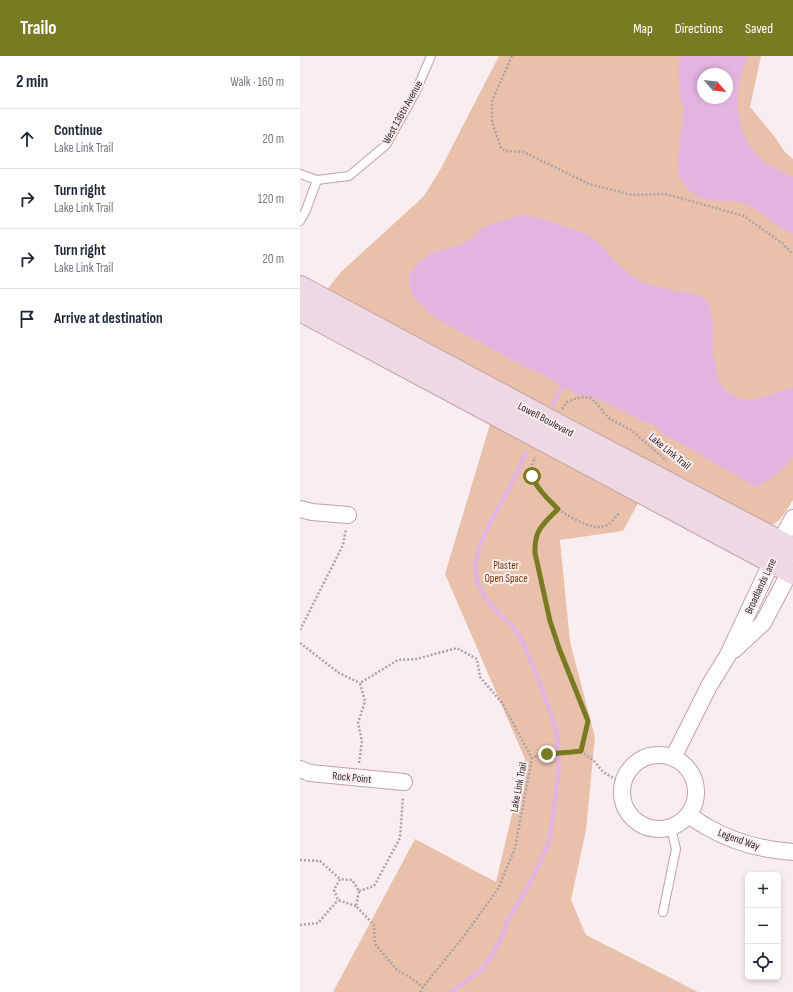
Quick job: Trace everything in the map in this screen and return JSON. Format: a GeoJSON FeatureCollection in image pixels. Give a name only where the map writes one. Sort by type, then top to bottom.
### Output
{"type":"FeatureCollection","features":[{"type":"Feature","properties":{"kind":"main road","name":"Lowell Boulevard"},"geometry":{"type":"LineString","coordinates":[[300,287],[565,429],[787,561]]}},
{"type":"Feature","properties":{"kind":"main road","name":"Lowell Boulevard"},"geometry":{"type":"LineString","coordinates":[[300,310],[787,561]]}},
{"type":"Feature","properties":{"kind":"street"},"geometry":{"type":"LineString","coordinates":[[300,509],[312,512],[348,514]]}},
{"type":"Feature","properties":{"kind":"street","name":"Broadlands Lane"},"geometry":{"type":"LineString","coordinates":[[673,758],[709,686],[787,561],[793,518]]}},
{"type":"Feature","properties":{"kind":"street"},"geometry":{"type":"LineString","coordinates":[[661,755],[673,758],[683,763],[695,782],[695,799],[689,814],[681,823],[671,828],[659,830],[638,824],[629,816],[621,795],[622,783],[628,771],[636,762],[648,756],[661,755]]}},
{"type":"Feature","properties":{"kind":"street","name":"Rock Point"},"geometry":{"type":"LineString","coordinates":[[300,769],[310,773],[404,782]]}},
{"type":"Feature","properties":{"kind":"street","name":"Legend Way"},"geometry":{"type":"LineString","coordinates":[[689,814],[694,819],[721,835],[764,848],[793,852]]}},
{"type":"Feature","properties":{"kind":"lane","name":"West 136th Avenue"},"geometry":{"type":"LineString","coordinates":[[300,174],[317,180],[349,176],[386,145],[415,93],[431,56]]}},
{"type":"Feature","properties":{"kind":"lane"},"geometry":{"type":"LineString","coordinates":[[300,221],[306,210],[317,180]]}},
{"type":"Feature","properties":{"kind":"lane"},"geometry":{"type":"LineString","coordinates":[[663,912],[676,849],[671,828]]}},
{"type":"Feature","properties":{"kind":"path"},"geometry":{"type":"LineString","coordinates":[[512,56],[492,101],[492,122],[501,148],[505,151],[524,152],[589,184],[632,195],[666,194],[744,216],[782,243],[793,254]]}},
{"type":"Feature","properties":{"kind":"path","name":"Lake Link Trail"},"geometry":{"type":"LineString","coordinates":[[561,410],[567,402],[574,399],[583,397],[591,398],[610,419],[631,430],[667,461]]}},
{"type":"Feature","properties":{"kind":"path"},"geometry":{"type":"LineString","coordinates":[[535,457],[531,469],[534,482],[558,509],[573,518],[599,527],[606,526],[619,512]]}},
{"type":"Feature","properties":{"kind":"path"},"geometry":{"type":"LineString","coordinates":[[558,509],[539,529],[535,546],[535,553],[550,621],[588,721],[581,751],[595,762],[603,772],[622,783]]}},
{"type":"Feature","properties":{"kind":"path"},"geometry":{"type":"LineString","coordinates":[[300,630],[343,545],[348,514]]}},
{"type":"Feature","properties":{"kind":"path"},"geometry":{"type":"LineString","coordinates":[[300,643],[339,673],[360,683],[365,701],[358,722],[362,741],[357,777]]}},
{"type":"Feature","properties":{"kind":"path"},"geometry":{"type":"LineString","coordinates":[[360,683],[398,660],[416,659],[457,648],[477,659],[480,677],[502,703],[532,758]]}},
{"type":"Feature","properties":{"kind":"path","name":"Lake Link Trail"},"geometry":{"type":"LineString","coordinates":[[420,992],[464,936],[498,889],[515,848],[532,758],[547,754],[581,751]]}},
{"type":"Feature","properties":{"kind":"path"},"geometry":{"type":"LineString","coordinates":[[359,891],[374,886],[400,838],[404,782]]}},
{"type":"Feature","properties":{"kind":"path"},"geometry":{"type":"LineString","coordinates":[[300,860],[320,861],[340,879],[352,880],[359,891],[356,906]]}},
{"type":"Feature","properties":{"kind":"path"},"geometry":{"type":"LineString","coordinates":[[340,879],[334,890],[338,900],[356,906],[374,925],[375,944],[397,970],[423,987]]}},
{"type":"Feature","properties":{"kind":"path"},"geometry":{"type":"LineString","coordinates":[[300,925],[318,923],[338,900]]}},
{"type":"Feature","properties":{"kind":"green space"},"geometry":{"type":"Polygon","coordinates":[[[499,56],[761,56],[750,107],[775,137],[784,151],[793,159],[793,500],[778,521],[770,526],[325,292],[341,272],[424,196],[440,170],[499,56]]]}},
{"type":"Feature","properties":{"kind":"green space","name":"Plaster Open Space"},"geometry":{"type":"Polygon","coordinates":[[[491,421],[633,497],[638,503],[623,531],[560,540],[570,642],[595,737],[586,830],[571,900],[586,935],[698,992],[333,992],[415,839],[496,882],[525,759],[445,574],[491,421]]]}},
{"type":"Feature","properties":{"kind":"shaded area"},"geometry":{"type":"Polygon","coordinates":[[[681,56],[748,56],[738,89],[738,110],[740,121],[747,140],[759,157],[770,165],[793,177],[793,234],[781,228],[744,203],[703,199],[689,190],[681,180],[678,169],[678,155],[683,109],[678,74],[681,56]]]}},
{"type":"Feature","properties":{"kind":"shaded area"},"geometry":{"type":"Polygon","coordinates":[[[521,215],[544,219],[587,234],[602,246],[617,264],[633,277],[646,283],[674,291],[695,294],[704,298],[709,303],[713,323],[713,353],[718,380],[731,395],[740,399],[750,400],[765,397],[793,387],[793,457],[785,466],[776,475],[761,485],[755,487],[688,447],[667,437],[654,425],[642,421],[604,402],[577,394],[444,323],[431,315],[412,295],[409,282],[410,273],[419,262],[431,253],[460,245],[468,241],[484,227],[521,215]]]}},
{"type":"Feature","properties":{"kind":"waterway"},"geometry":{"type":"LineString","coordinates":[[553,404],[562,386]]}},
{"type":"Feature","properties":{"kind":"waterway"},"geometry":{"type":"LineString","coordinates":[[451,992],[484,968],[501,939],[508,920],[526,890],[550,840],[559,767],[557,733],[534,668],[521,639],[512,625],[500,615],[486,599],[477,582],[475,564],[480,544],[526,453]]}},
{"type":"Feature","properties":{"kind":"route"},"geometry":{"type":"LineString","coordinates":[[532,476],[534,482],[558,509],[539,529],[536,537],[535,553],[550,621],[588,721],[581,751],[547,754]]}}]}
